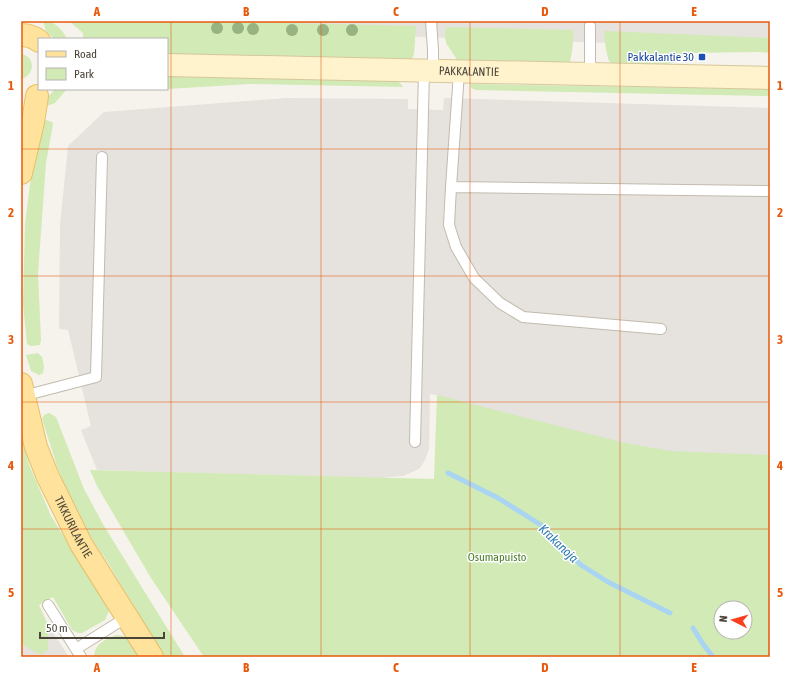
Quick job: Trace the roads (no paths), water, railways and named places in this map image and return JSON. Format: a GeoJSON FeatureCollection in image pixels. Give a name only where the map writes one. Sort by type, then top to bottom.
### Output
{"type":"FeatureCollection","features":[{"type":"Feature","properties":{"kind":"main road","name":"PAKKALANTIE"},"geometry":{"type":"LineString","coordinates":[[168,65],[770,78]]}},
{"type":"Feature","properties":{"kind":"main road"},"geometry":{"type":"LineString","coordinates":[[21,173],[33,122],[34,95]]}},
{"type":"Feature","properties":{"kind":"main road","name":"TIKKURILANTIE"},"geometry":{"type":"LineString","coordinates":[[22,392],[36,447],[48,477],[81,544],[152,657]]}},
{"type":"Feature","properties":{"kind":"lane"},"geometry":{"type":"LineString","coordinates":[[415,442],[428,71],[433,50],[431,21]]}},
{"type":"Feature","properties":{"kind":"lane"},"geometry":{"type":"LineString","coordinates":[[590,26],[590,75]]}},
{"type":"Feature","properties":{"kind":"lane"},"geometry":{"type":"LineString","coordinates":[[459,72],[449,225],[456,247],[474,278],[500,303],[523,316],[661,329]]}},
{"type":"Feature","properties":{"kind":"lane"},"geometry":{"type":"LineString","coordinates":[[22,392],[96,377],[102,157]]}},
{"type":"Feature","properties":{"kind":"lane"},"geometry":{"type":"LineString","coordinates":[[451,187],[770,191]]}},
{"type":"Feature","properties":{"kind":"lane"},"geometry":{"type":"LineString","coordinates":[[48,605],[78,653],[127,617]]}},
{"type":"Feature","properties":{"kind":"waterway","name":"Krakanoja"},"geometry":{"type":"LineString","coordinates":[[448,473],[498,498],[541,525],[581,565],[608,582],[670,613]]}},
{"type":"Feature","properties":{"kind":"waterway","name":"Krakanoja"},"geometry":{"type":"LineString","coordinates":[[693,628],[713,657]]}},
{"type":"Feature","properties":{"kind":"place","name":"Pakkalantie 30"},"geometry":{"type":"Point","coordinates":[702,57]}},
{"type":"Feature","properties":{"kind":"park label","name":"Osumapuisto"},"geometry":{"type":"Point","coordinates":[497,557]}}]}
